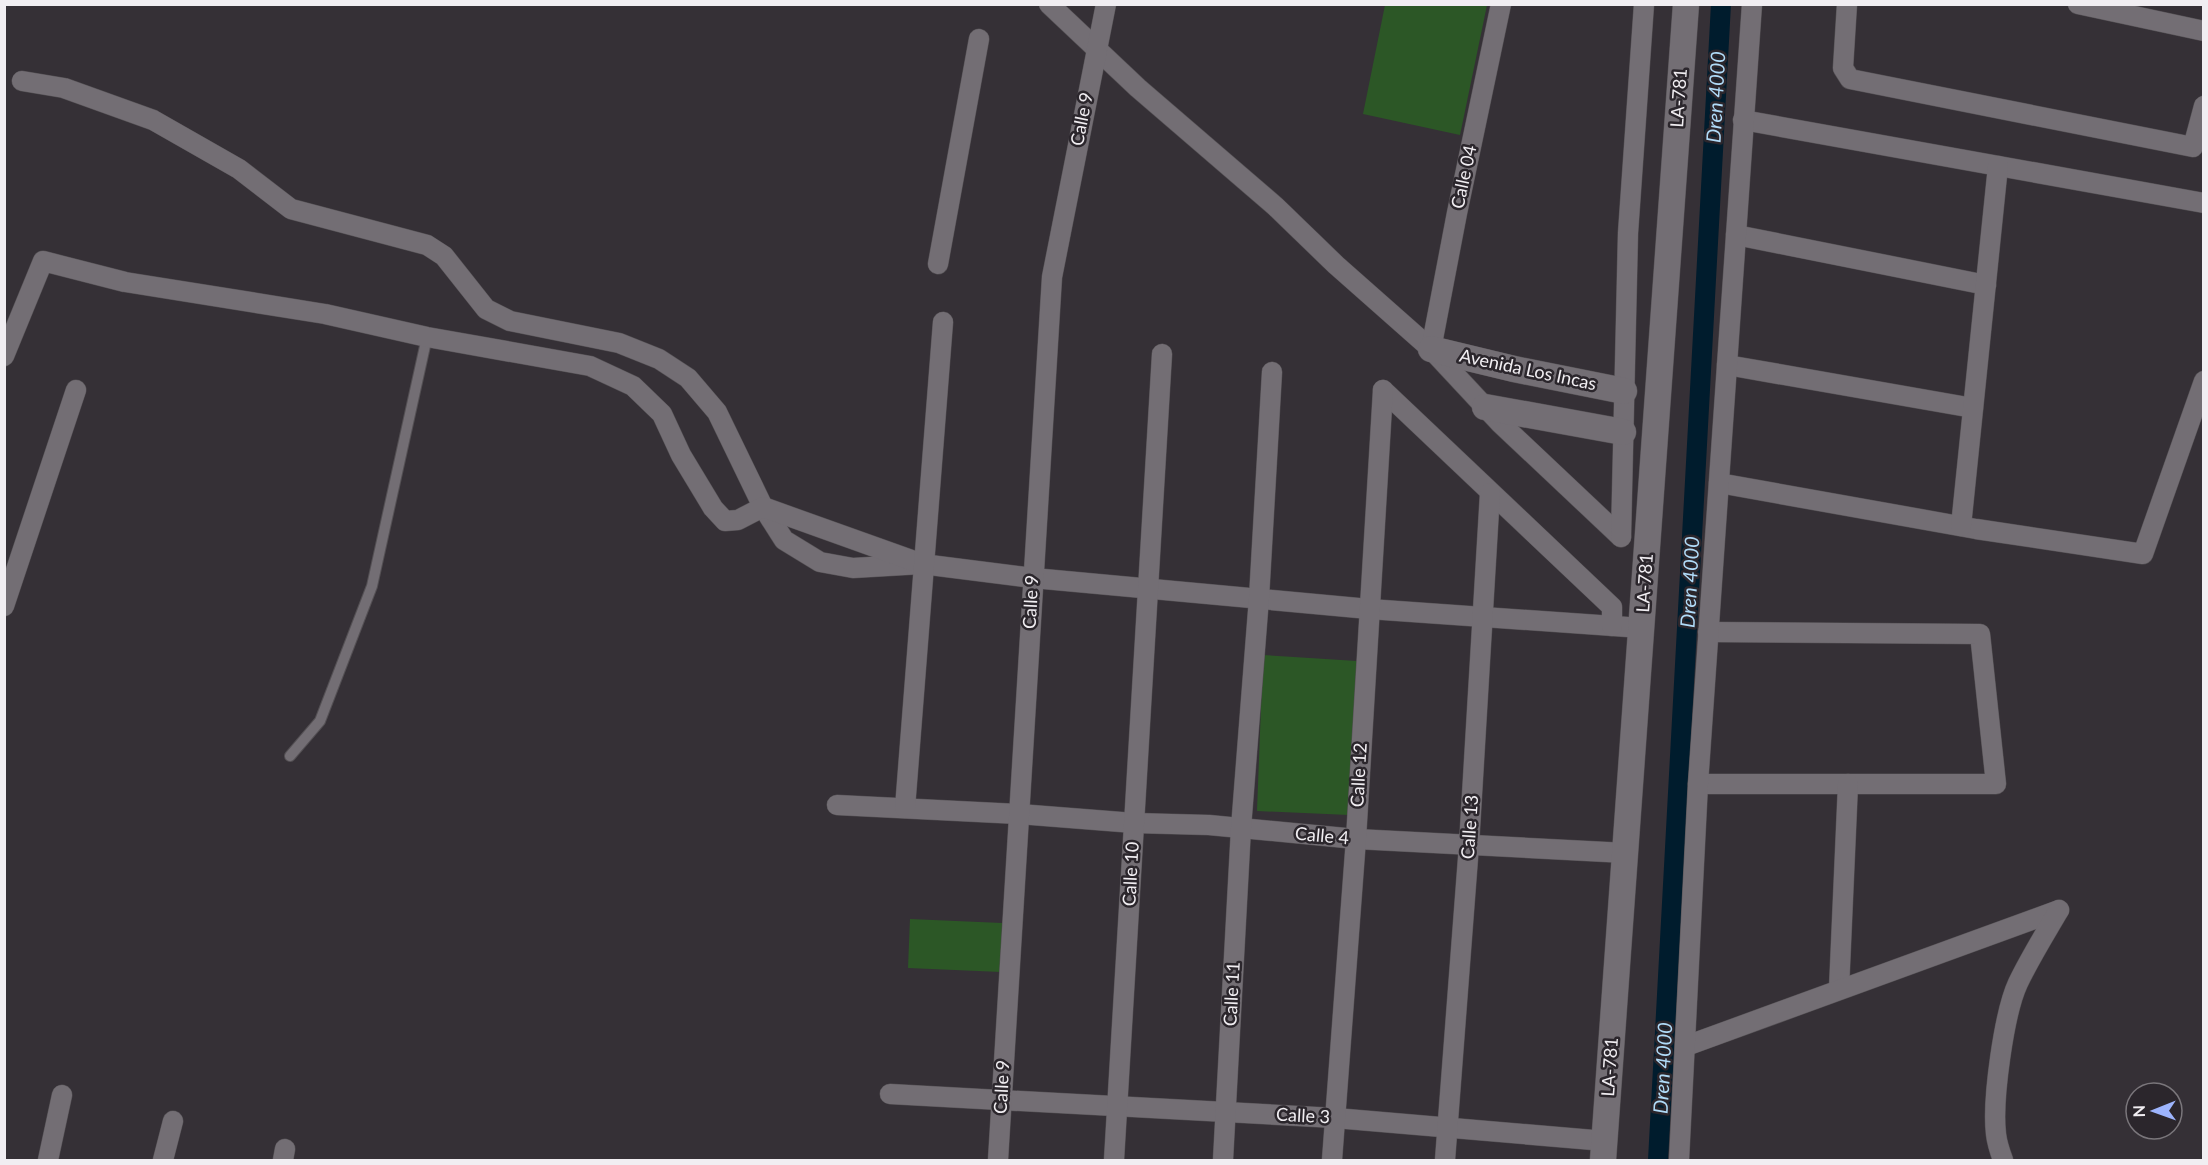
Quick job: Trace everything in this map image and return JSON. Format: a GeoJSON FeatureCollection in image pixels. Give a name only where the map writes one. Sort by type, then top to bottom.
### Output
{"type":"FeatureCollection","features":[{"type":"Feature","properties":{"kind":"street"},"geometry":{"type":"LineString","coordinates":[[1049,4],[1138,88],[1275,206],[1336,265],[1431,350],[1485,407],[1620,537],[1628,232],[1644,4]]}},
{"type":"Feature","properties":{"kind":"street","name":"Calle 9"},"geometry":{"type":"LineString","coordinates":[[998,1161],[1052,277],[1106,4]]}},
{"type":"Feature","properties":{"kind":"street","name":"Calle 04"},"geometry":{"type":"LineString","coordinates":[[1431,350],[1456,213],[1501,4]]}},
{"type":"Feature","properties":{"kind":"street","name":"LA-781"},"geometry":{"type":"LineString","coordinates":[[1604,1151],[1686,4]]}},
{"type":"Feature","properties":{"kind":"street"},"geometry":{"type":"LineString","coordinates":[[1678,1161],[1686,1046],[1698,784],[1752,4]]}},
{"type":"Feature","properties":{"kind":"street"},"geometry":{"type":"LineString","coordinates":[[1847,4],[1843,68],[1850,79],[2193,147],[2204,106]]}},
{"type":"Feature","properties":{"kind":"street"},"geometry":{"type":"LineString","coordinates":[[2078,4],[2107,7],[2204,31]]}},
{"type":"Feature","properties":{"kind":"street"},"geometry":{"type":"LineString","coordinates":[[938,264],[979,39]]}},
{"type":"Feature","properties":{"kind":"street"},"geometry":{"type":"LineString","coordinates":[[22,81],[64,88],[153,120],[239,169],[291,209],[427,246],[444,256],[486,309],[510,321],[619,344],[659,359],[688,378],[717,412],[763,507],[784,540],[820,561],[853,568],[922,564],[1033,578],[1369,609],[1642,628]]}},
{"type":"Feature","properties":{"kind":"street"},"geometry":{"type":"LineString","coordinates":[[1743,120],[2204,203]]}},
{"type":"Feature","properties":{"kind":"street"},"geometry":{"type":"LineString","coordinates":[[1961,526],[1998,166]]}},
{"type":"Feature","properties":{"kind":"street"},"geometry":{"type":"LineString","coordinates":[[1736,235],[1986,285]]}},
{"type":"Feature","properties":{"kind":"street"},"geometry":{"type":"LineString","coordinates":[[4,356],[43,261],[125,282],[325,314],[427,337],[590,366],[633,386],[662,414],[681,455],[713,508],[725,521],[738,520],[763,507],[922,564]]}},
{"type":"Feature","properties":{"kind":"street"},"geometry":{"type":"LineString","coordinates":[[905,808],[922,564],[943,322]]}},
{"type":"Feature","properties":{"kind":"street","name":"Avenida Los Incas"},"geometry":{"type":"LineString","coordinates":[[1431,350],[1624,391]]}},
{"type":"Feature","properties":{"kind":"street","name":"Calle 10"},"geometry":{"type":"LineString","coordinates":[[1114,1161],[1162,354]]}},
{"type":"Feature","properties":{"kind":"street"},"geometry":{"type":"LineString","coordinates":[[1727,365],[1973,408]]}},
{"type":"Feature","properties":{"kind":"street","name":"Calle 11"},"geometry":{"type":"LineString","coordinates":[[1223,1161],[1241,828],[1259,598],[1272,372]]}},
{"type":"Feature","properties":{"kind":"street"},"geometry":{"type":"LineString","coordinates":[[1719,483],[1961,526],[2143,554],[2204,381]]}},
{"type":"Feature","properties":{"kind":"street"},"geometry":{"type":"LineString","coordinates":[[4,606],[76,390]]}},
{"type":"Feature","properties":{"kind":"street","name":"Calle 12"},"geometry":{"type":"LineString","coordinates":[[1332,1161],[1356,839],[1383,390],[1490,493]]}},
{"type":"Feature","properties":{"kind":"street"},"geometry":{"type":"LineString","coordinates":[[1485,407],[1623,432]]}},
{"type":"Feature","properties":{"kind":"street"},"geometry":{"type":"LineString","coordinates":[[1490,493],[1612,607],[1612,626]]}},
{"type":"Feature","properties":{"kind":"street","name":"Calle 13"},"geometry":{"type":"LineString","coordinates":[[1445,1161],[1469,845],[1490,493]]}},
{"type":"Feature","properties":{"kind":"street"},"geometry":{"type":"LineString","coordinates":[[1698,784],[1996,784],[1980,634],[1708,632]]}},
{"type":"Feature","properties":{"kind":"street"},"geometry":{"type":"LineString","coordinates":[[1839,989],[1848,784]]}},
{"type":"Feature","properties":{"kind":"street","name":"Calle 4"},"geometry":{"type":"LineString","coordinates":[[837,805],[1019,814],[1134,823],[1209,825],[1356,839],[1626,853]]}},
{"type":"Feature","properties":{"kind":"street"},"geometry":{"type":"LineString","coordinates":[[1686,1046],[2059,910],[2017,984],[2008,1012],[1996,1114],[1996,1134],[2003,1161]]}},
{"type":"Feature","properties":{"kind":"street","name":"Calle 3"},"geometry":{"type":"LineString","coordinates":[[890,1094],[1335,1118],[1447,1127],[1604,1151]]}},
{"type":"Feature","properties":{"kind":"street"},"geometry":{"type":"LineString","coordinates":[[48,1161],[62,1095]]}},
{"type":"Feature","properties":{"kind":"street"},"geometry":{"type":"LineString","coordinates":[[163,1161],[172,1121]]}},
{"type":"Feature","properties":{"kind":"lane"},"geometry":{"type":"LineString","coordinates":[[290,756],[320,720],[372,586],[427,337]]}},
{"type":"Feature","properties":{"kind":"green space"},"geometry":{"type":"Polygon","coordinates":[[[1385,5],[1487,5],[1460,135],[1363,114],[1385,5]]]}},
{"type":"Feature","properties":{"kind":"green space"},"geometry":{"type":"Polygon","coordinates":[[[1263,655],[1357,661],[1349,815],[1257,811],[1263,655]]]}},
{"type":"Feature","properties":{"kind":"green space"},"geometry":{"type":"Polygon","coordinates":[[[910,919],[1002,923],[1001,972],[908,968],[910,919]]]}},
{"type":"Feature","properties":{"kind":"waterway","name":"Dren 4000"},"geometry":{"type":"LineString","coordinates":[[1658,1160],[1721,4]]}}]}
